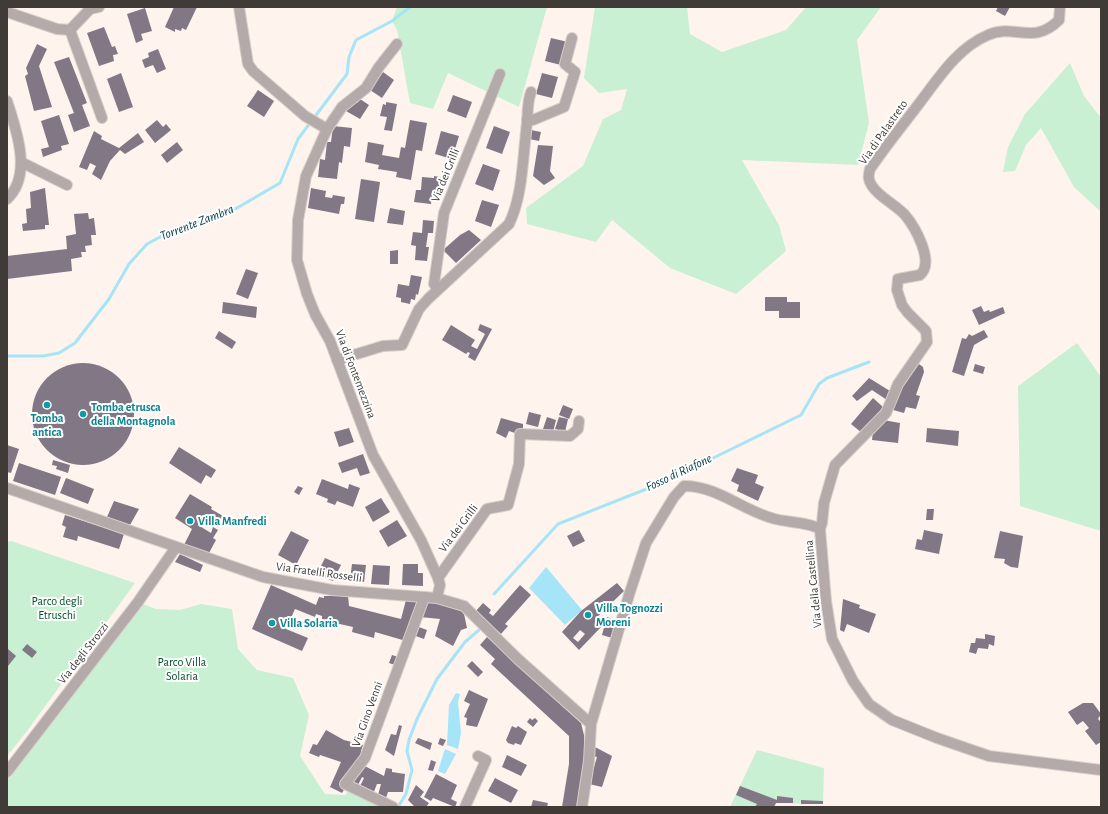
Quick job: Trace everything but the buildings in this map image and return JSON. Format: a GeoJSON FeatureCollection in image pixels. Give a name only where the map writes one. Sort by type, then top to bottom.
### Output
{"type":"FeatureCollection","features":[{"type":"Feature","properties":{"kind":"street"},"geometry":{"type":"LineString","coordinates":[[70,30],[90,9],[99,7]]}},
{"type":"Feature","properties":{"kind":"street"},"geometry":{"type":"LineString","coordinates":[[239,7],[248,64],[253,71],[305,116],[327,129]]}},
{"type":"Feature","properties":{"kind":"street","name":"Via di Palastreto"},"geometry":{"type":"LineString","coordinates":[[820,529],[824,503],[835,465],[886,412],[898,384],[923,350],[927,342],[926,332],[908,313],[902,304],[897,290],[898,279],[920,276],[923,273],[927,265],[924,250],[917,232],[905,215],[873,188],[868,178],[870,169],[959,54],[988,34],[1005,30],[1018,33],[1040,32],[1052,27],[1059,20],[1060,7]]}},
{"type":"Feature","properties":{"kind":"street"},"geometry":{"type":"LineString","coordinates":[[7,12],[57,29],[70,30]]}},
{"type":"Feature","properties":{"kind":"street"},"geometry":{"type":"LineString","coordinates":[[70,30],[102,118]]}},
{"type":"Feature","properties":{"kind":"street"},"geometry":{"type":"LineString","coordinates":[[527,120],[533,120],[564,107],[575,72],[565,64],[572,38]]}},
{"type":"Feature","properties":{"kind":"street","name":"Via di Fontemezzina"},"geometry":{"type":"LineString","coordinates":[[397,44],[379,67],[366,88],[342,107],[327,129],[306,176],[298,220],[297,260],[300,276],[312,307],[330,341],[373,455],[421,540],[438,578],[440,585],[437,598]]}},
{"type":"Feature","properties":{"kind":"street","name":"Via dei Grilli"},"geometry":{"type":"LineString","coordinates":[[438,289],[434,284],[444,213],[500,74]]}},
{"type":"Feature","properties":{"kind":"street"},"geometry":{"type":"LineString","coordinates":[[337,360],[383,346],[402,344],[419,309],[438,289],[509,224],[516,209],[528,102],[531,92]]}},
{"type":"Feature","properties":{"kind":"street"},"geometry":{"type":"LineString","coordinates":[[7,101],[20,142],[21,162],[16,184],[7,199]]}},
{"type":"Feature","properties":{"kind":"street"},"geometry":{"type":"LineString","coordinates":[[21,162],[68,185]]}},
{"type":"Feature","properties":{"kind":"street","name":"Via dei Grilli"},"geometry":{"type":"LineString","coordinates":[[438,578],[487,509],[508,505],[519,464],[520,434],[570,436],[578,429],[579,421]]}},
{"type":"Feature","properties":{"kind":"street","name":"Via della Castellina"},"geometry":{"type":"LineString","coordinates":[[582,807],[589,761],[591,724],[629,595],[646,543],[674,496],[684,486],[697,486],[718,493],[758,514],[775,519],[814,526],[820,529],[826,601],[832,639],[853,681],[869,704],[892,720],[988,756],[1101,770]]}},
{"type":"Feature","properties":{"kind":"street","name":"Via Fratelli Rosselli"},"geometry":{"type":"LineString","coordinates":[[8,488],[263,577],[332,590],[437,598],[464,606],[518,659],[591,724]]}},
{"type":"Feature","properties":{"kind":"street","name":"Via degli Strozzi"},"geometry":{"type":"LineString","coordinates":[[7,772],[138,602],[176,547]]}},
{"type":"Feature","properties":{"kind":"street","name":"Via Gino Venni"},"geometry":{"type":"LineString","coordinates":[[393,807],[345,784],[365,758],[424,598]]}},
{"type":"Feature","properties":{"kind":"street"},"geometry":{"type":"LineString","coordinates":[[465,807],[484,759]]}},
{"type":"Feature","properties":{"kind":"green space"},"geometry":{"type":"Polygon","coordinates":[[[397,7],[547,7],[519,107],[448,73],[433,109],[410,103],[397,30],[392,21],[397,7]]]}},
{"type":"Feature","properties":{"kind":"green space"},"geometry":{"type":"Polygon","coordinates":[[[595,7],[687,7],[690,34],[722,52],[786,30],[806,7],[881,7],[857,40],[869,123],[858,165],[742,160],[779,225],[786,251],[736,294],[670,268],[612,220],[596,242],[527,224],[526,208],[583,166],[603,119],[621,110],[627,89],[599,93],[584,78],[595,7]]]}},
{"type":"Feature","properties":{"kind":"green space"},"geometry":{"type":"Polygon","coordinates":[[[1070,63],[1084,96],[1101,118],[1101,212],[1074,187],[1041,128],[1026,145],[1015,171],[1003,172],[1008,147],[1025,114],[1070,63]]]}},
{"type":"Feature","properties":{"kind":"green space"},"geometry":{"type":"Polygon","coordinates":[[[1077,343],[1101,377],[1101,531],[1020,506],[1018,386],[1077,343]]]}},
{"type":"Feature","properties":{"kind":"green space","name":"Parco degli Etruschi"},"geometry":{"type":"Polygon","coordinates":[[[11,541],[135,583],[27,731],[7,756],[7,542],[11,541]]]}},
{"type":"Feature","properties":{"kind":"green space","name":"Parco Villa Solaria"},"geometry":{"type":"Polygon","coordinates":[[[138,602],[156,609],[180,610],[201,604],[232,609],[238,649],[257,670],[293,678],[309,715],[300,756],[325,794],[345,795],[350,789],[389,807],[7,807],[7,772],[138,602]]]}},
{"type":"Feature","properties":{"kind":"green space"},"geometry":{"type":"Polygon","coordinates":[[[757,750],[824,768],[823,804],[776,803],[774,807],[730,807],[757,750]]]}},
{"type":"Feature","properties":{"kind":"water"},"geometry":{"type":"Polygon","coordinates":[[[546,567],[582,610],[565,625],[529,588],[546,567]]]}},
{"type":"Feature","properties":{"kind":"water"},"geometry":{"type":"Polygon","coordinates":[[[456,693],[460,694],[458,702],[461,733],[458,749],[447,745],[449,705],[456,693]]]}},
{"type":"Feature","properties":{"kind":"water"},"geometry":{"type":"Polygon","coordinates":[[[445,749],[456,754],[445,774],[438,771],[445,749]]]}},
{"type":"Feature","properties":{"kind":"waterway","name":"Torrente Zambra"},"geometry":{"type":"LineString","coordinates":[[7,356],[43,356],[59,353],[75,343],[109,299],[129,264],[147,244],[175,229],[230,212],[280,183],[298,139],[347,74],[349,57],[356,40],[392,21],[410,7]]}},
{"type":"Feature","properties":{"kind":"waterway","name":"Fosso di Riafone"},"geometry":{"type":"LineString","coordinates":[[494,594],[558,524],[666,481],[679,472],[701,464],[801,415],[819,384],[827,378],[869,362]]}},
{"type":"Feature","properties":{"kind":"waterway","name":"Fosso di Riafone"},"geometry":{"type":"LineString","coordinates":[[398,807],[406,794],[412,770],[407,751],[409,740],[417,719],[437,679],[465,642],[479,630]]}},
{"type":"Feature","properties":{"kind":"place","name":"Tomba antica"},"geometry":{"type":"Point","coordinates":[47,405]}},
{"type":"Feature","properties":{"kind":"place","name":"Tomba etrusca della Montagnola"},"geometry":{"type":"Point","coordinates":[83,414]}},
{"type":"Feature","properties":{"kind":"place","name":"Villa Manfredi"},"geometry":{"type":"Point","coordinates":[190,521]}},
{"type":"Feature","properties":{"kind":"place","name":"Villa Tognozzi Moreni"},"geometry":{"type":"Point","coordinates":[588,615]}},
{"type":"Feature","properties":{"kind":"place","name":"Villa Solaria"},"geometry":{"type":"Point","coordinates":[272,623]}}]}
